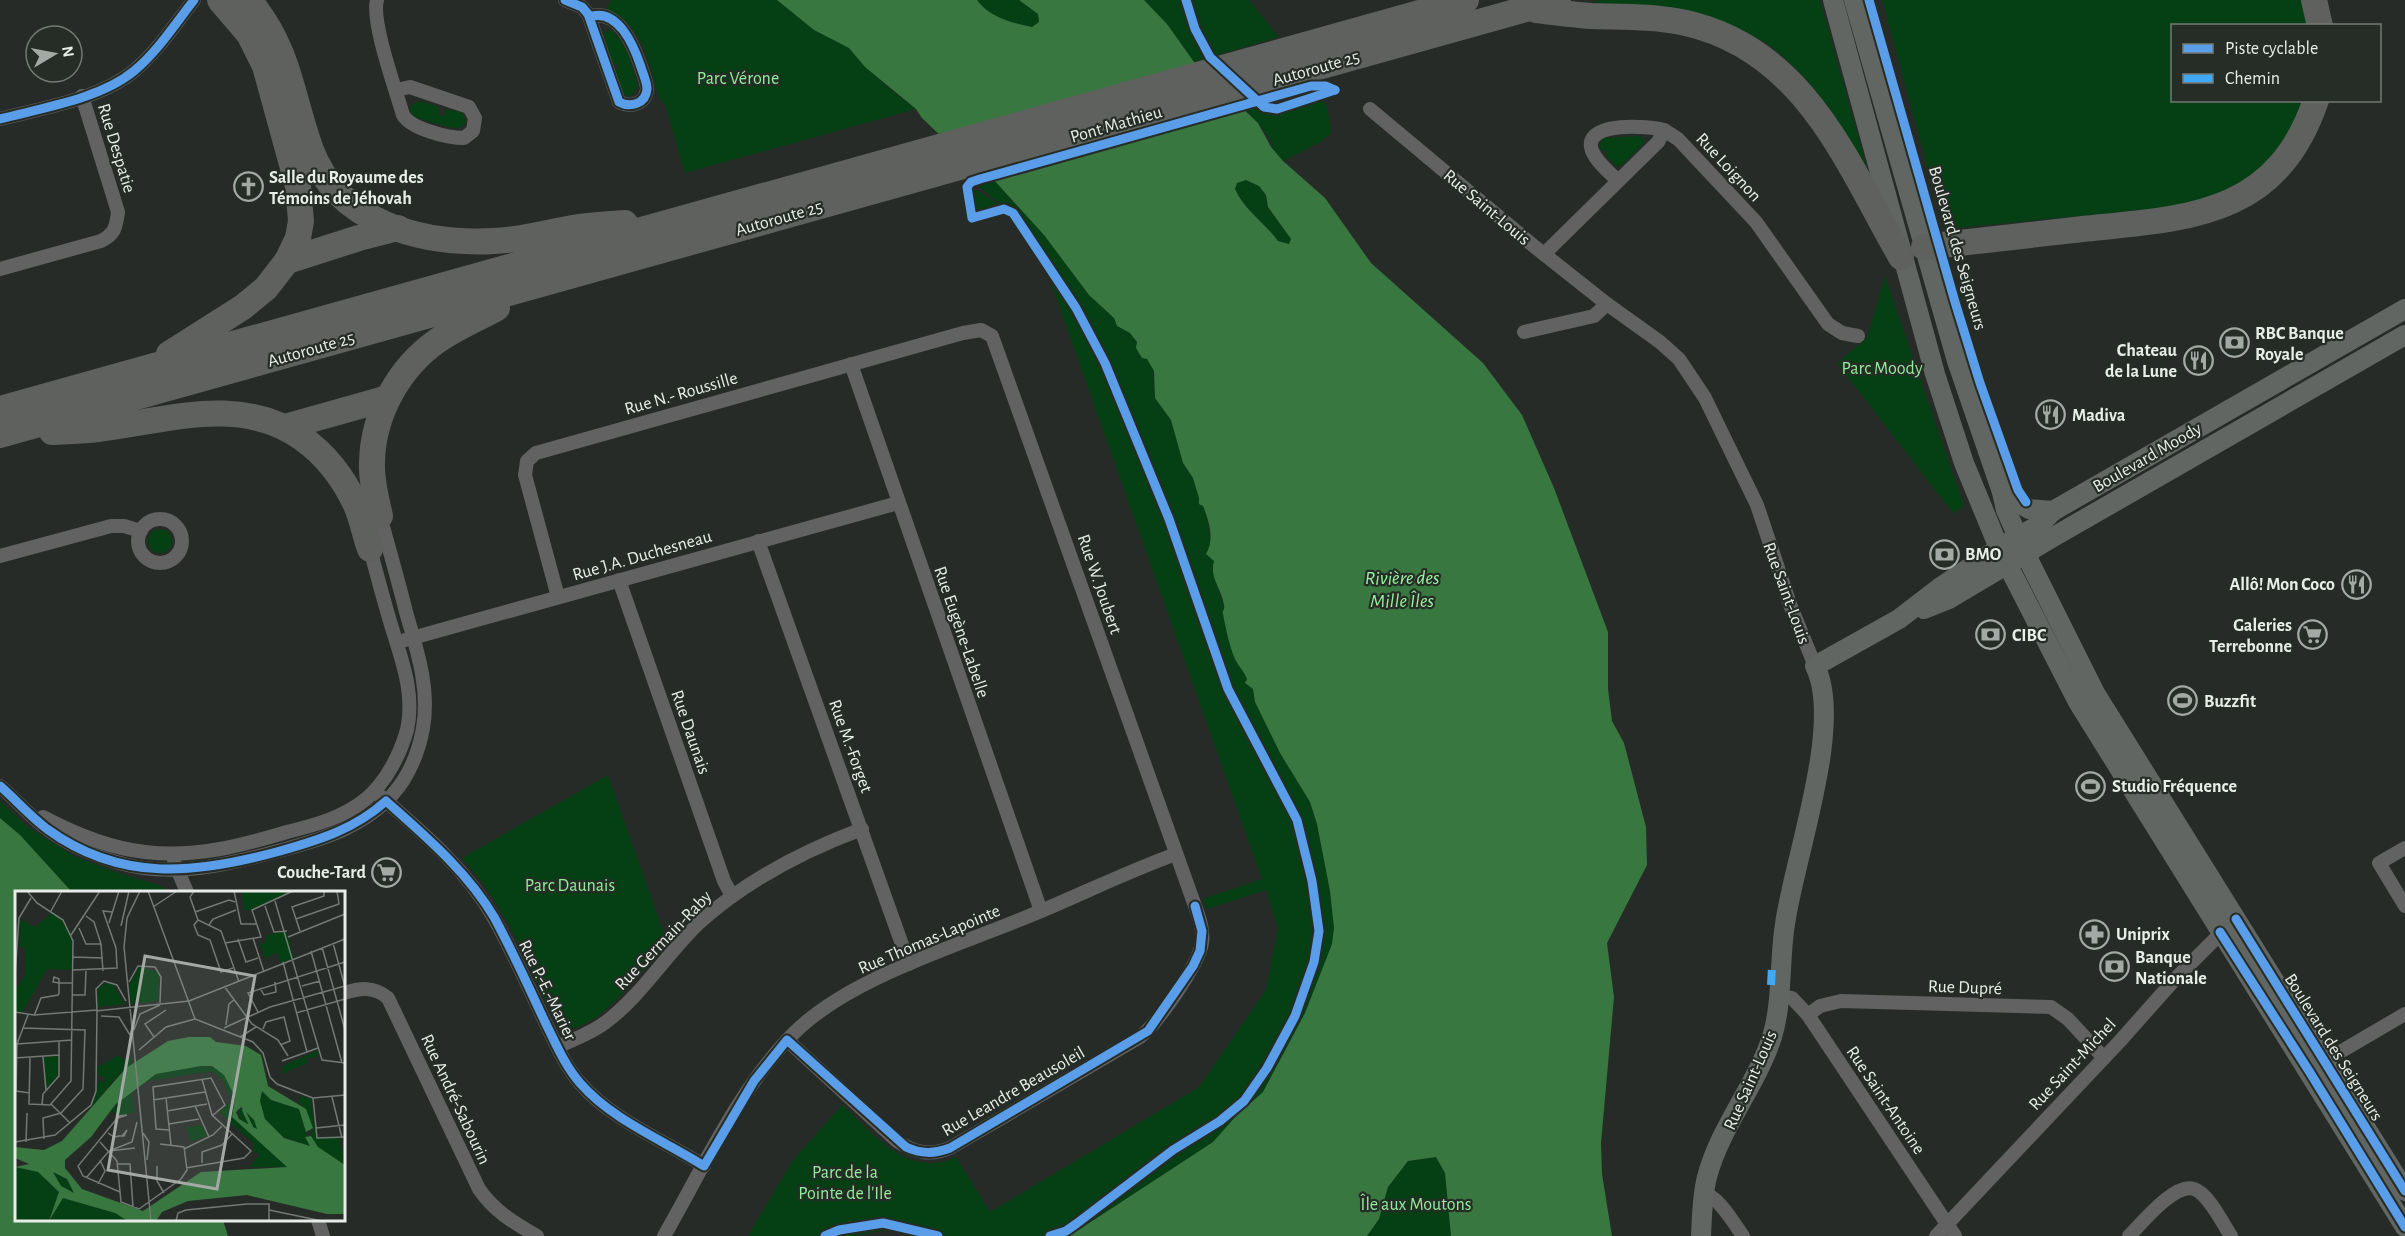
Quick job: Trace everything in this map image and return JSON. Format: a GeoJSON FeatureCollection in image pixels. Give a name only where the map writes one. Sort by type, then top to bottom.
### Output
{"type":"FeatureCollection","features":[{"type":"Feature","properties":{"kind":"highway"},"geometry":{"type":"LineString","coordinates":[[149,368],[252,301],[272,282],[287,261],[297,238],[301,221],[300,195],[262,58],[249,34],[220,0]]}},
{"type":"Feature","properties":{"kind":"highway"},"geometry":{"type":"LineString","coordinates":[[249,0],[265,21],[280,48],[311,148],[321,171],[350,205],[372,218],[398,228],[448,240],[484,242],[510,240],[578,227],[685,218]]}},
{"type":"Feature","properties":{"kind":"highway","name":"Autoroute 25"},"geometry":{"type":"LineString","coordinates":[[0,409],[1466,0]]}},
{"type":"Feature","properties":{"kind":"highway","name":"Autoroute 25"},"geometry":{"type":"LineString","coordinates":[[0,435],[1558,0]]}},
{"type":"Feature","properties":{"kind":"highway"},"geometry":{"type":"LineString","coordinates":[[2314,0],[2320,24]]}},
{"type":"Feature","properties":{"kind":"highway"},"geometry":{"type":"LineString","coordinates":[[1527,9],[1590,16],[1647,17],[1686,23],[1725,36],[1763,58],[1802,93],[1913,252],[2166,220],[2217,209],[2256,188],[2282,165],[2302,135],[2315,102]]}},
{"type":"Feature","properties":{"kind":"highway"},"geometry":{"type":"LineString","coordinates":[[287,261],[358,238],[398,228]]}},
{"type":"Feature","properties":{"kind":"highway"},"geometry":{"type":"LineString","coordinates":[[380,516],[374,488],[372,454],[380,419],[388,398],[410,366],[436,341],[543,285]]}},
{"type":"Feature","properties":{"kind":"highway"},"geometry":{"type":"LineString","coordinates":[[285,427],[388,398]]}},
{"type":"Feature","properties":{"kind":"highway"},"geometry":{"type":"LineString","coordinates":[[0,435],[98,429],[156,419],[218,413],[250,415],[285,427],[314,446],[340,476],[359,512],[370,549]]}},
{"type":"Feature","properties":{"kind":"main road","name":"Boulevard des Seigneurs"},"geometry":{"type":"LineString","coordinates":[[1833,0],[1889,200],[1913,252],[1967,392],[2002,492],[2006,510],[2021,545],[2095,693],[2236,919],[2405,1227]]}},
{"type":"Feature","properties":{"kind":"main road","name":"Boulevard des Seigneurs"},"geometry":{"type":"LineString","coordinates":[[1854,0],[1950,423],[2003,556],[2078,702],[2220,933],[2405,1191]]}},
{"type":"Feature","properties":{"kind":"main road","name":"Boulevard Moody"},"geometry":{"type":"LineString","coordinates":[[2021,545],[2053,511],[2405,309]]}},
{"type":"Feature","properties":{"kind":"main road","name":"Boulevard Moody"},"geometry":{"type":"LineString","coordinates":[[1815,666],[1899,619],[1949,599],[2003,556],[2021,545],[2405,335]]}},
{"type":"Feature","properties":{"kind":"main road"},"geometry":{"type":"LineString","coordinates":[[2002,492],[2029,509],[2053,511]]}},
{"type":"Feature","properties":{"kind":"main road","name":"Rue Saint-Louis"},"geometry":{"type":"LineString","coordinates":[[1701,1236],[1707,1176],[1769,1044],[1776,1020],[1786,915],[1817,774],[1823,734],[1824,694],[1815,666]]}},
{"type":"Feature","properties":{"kind":"street"},"geometry":{"type":"LineString","coordinates":[[0,119],[82,96],[110,85],[133,72],[157,47],[194,0]]}},
{"type":"Feature","properties":{"kind":"street"},"geometry":{"type":"LineString","coordinates":[[377,0],[376,16],[396,90],[405,118],[411,124],[459,138],[468,136],[473,131],[475,118],[469,107],[410,87],[396,90]]}},
{"type":"Feature","properties":{"kind":"street"},"geometry":{"type":"LineString","coordinates":[[565,0],[582,8],[590,17],[616,99],[626,105],[640,101],[646,94],[647,85],[632,42],[612,21],[603,16],[590,17]]}},
{"type":"Feature","properties":{"kind":"street","name":"Rue Despatie"},"geometry":{"type":"LineString","coordinates":[[0,269],[101,241],[108,238],[116,228],[118,212],[82,96]]}},
{"type":"Feature","properties":{"kind":"street","name":"Rue Saint-Louis"},"geometry":{"type":"LineString","coordinates":[[1370,110],[1544,254],[1671,351],[1702,392],[1757,505],[1791,607],[1815,666]]}},
{"type":"Feature","properties":{"kind":"street"},"geometry":{"type":"LineString","coordinates":[[1544,254],[1658,142],[1664,130],[1608,128],[1596,133],[1591,142],[1593,153],[1617,180]]}},
{"type":"Feature","properties":{"kind":"street","name":"Rue Loignon"},"geometry":{"type":"LineString","coordinates":[[1664,130],[1678,139],[1756,222],[1828,324],[1846,335],[1858,336]]}},
{"type":"Feature","properties":{"kind":"street"},"geometry":{"type":"LineString","coordinates":[[1524,332],[1594,316],[1607,304]]}},
{"type":"Feature","properties":{"kind":"street","name":"Rue N.- Roussille"},"geometry":{"type":"LineString","coordinates":[[558,597],[525,475],[526,465],[534,454],[963,333],[984,331]]}},
{"type":"Feature","properties":{"kind":"street","name":"Rue W. Joubert"},"geometry":{"type":"LineString","coordinates":[[984,331],[989,333],[995,341],[1176,854]]}},
{"type":"Feature","properties":{"kind":"street","name":"Rue Eugène-Labelle"},"geometry":{"type":"LineString","coordinates":[[851,364],[1041,911]]}},
{"type":"Feature","properties":{"kind":"street","name":"Rue J.A. Duchesneau"},"geometry":{"type":"LineString","coordinates":[[397,642],[898,503]]}},
{"type":"Feature","properties":{"kind":"street"},"geometry":{"type":"LineString","coordinates":[[0,786],[46,828],[80,848],[128,865],[176,870],[222,866],[325,838],[354,825],[386,801],[401,785],[418,749],[423,728],[424,688],[413,637],[380,516]]}},
{"type":"Feature","properties":{"kind":"street"},"geometry":{"type":"LineString","coordinates":[[0,556],[111,526],[120,525],[141,531]]}},
{"type":"Feature","properties":{"kind":"street","name":"Rue M.-Forget"},"geometry":{"type":"LineString","coordinates":[[758,541],[909,964]]}},
{"type":"Feature","properties":{"kind":"street"},"geometry":{"type":"LineString","coordinates":[[18,802],[61,826],[103,844],[143,852],[172,854],[229,849],[327,821],[352,809],[374,791],[396,760],[408,719],[407,682],[370,549]]}},
{"type":"Feature","properties":{"kind":"street","name":"Rue Daunais"},"geometry":{"type":"LineString","coordinates":[[619,580],[720,870],[732,896]]}},
{"type":"Feature","properties":{"kind":"street","name":"Rue P.-E.-Marier"},"geometry":{"type":"LineString","coordinates":[[374,791],[453,863],[481,898],[499,928],[574,1076],[597,1100],[622,1118],[704,1166]]}},
{"type":"Feature","properties":{"kind":"street","name":"Rue Germain-Raby"},"geometry":{"type":"LineString","coordinates":[[558,1047],[594,1030],[613,1017],[698,924],[732,896],[798,856],[862,829]]}},
{"type":"Feature","properties":{"kind":"street"},"geometry":{"type":"LineString","coordinates":[[2405,848],[2379,863],[2405,906]]}},
{"type":"Feature","properties":{"kind":"street"},"geometry":{"type":"LineString","coordinates":[[172,854],[176,870],[186,891]]}},
{"type":"Feature","properties":{"kind":"street","name":"Rue Thomas-Lapointe"},"geometry":{"type":"LineString","coordinates":[[664,1236],[754,1082],[787,1040],[807,1022],[835,1003],[909,964],[1176,854]]}},
{"type":"Feature","properties":{"kind":"street","name":"Rue Leandre Beausoleil"},"geometry":{"type":"LineString","coordinates":[[787,1040],[906,1147],[914,1151],[931,1153],[950,1148],[1148,1031],[1193,966],[1202,941],[1199,920],[1176,854]]}},
{"type":"Feature","properties":{"kind":"street","name":"Rue Saint-Michel"},"geometry":{"type":"LineString","coordinates":[[1936,1236],[2104,1058],[2175,978],[2236,919]]}},
{"type":"Feature","properties":{"kind":"street","name":"Rue André-Sabourin"},"geometry":{"type":"LineString","coordinates":[[345,993],[366,988],[382,993],[388,998],[479,1189],[490,1204],[505,1217],[537,1236]]}},
{"type":"Feature","properties":{"kind":"street","name":"Rue Saint-Antoine"},"geometry":{"type":"LineString","coordinates":[[1778,995],[1792,998],[1808,1015],[1955,1236]]}},
{"type":"Feature","properties":{"kind":"street","name":"Rue Dupré"},"geometry":{"type":"LineString","coordinates":[[1808,1015],[1820,1006],[1841,1001],[2050,1007],[2067,1019],[2104,1058]]}},
{"type":"Feature","properties":{"kind":"street"},"geometry":{"type":"LineString","coordinates":[[2316,1066],[2405,1014]]}},
{"type":"Feature","properties":{"kind":"street"},"geometry":{"type":"LineString","coordinates":[[2129,1236],[2162,1202],[2181,1189],[2194,1188],[2206,1198],[2231,1236]]}},
{"type":"Feature","properties":{"kind":"street"},"geometry":{"type":"LineString","coordinates":[[1704,1194],[1716,1200],[1743,1236]]}},
{"type":"Feature","properties":{"kind":"street"},"geometry":{"type":"LineString","coordinates":[[318,1221],[323,1236]]}},
{"type":"Feature","properties":{"kind":"green space","name":"Parc Vérone"},"geometry":{"type":"Polygon","coordinates":[[[611,0],[777,0],[814,30],[849,48],[886,86],[916,109],[685,173],[665,104],[660,100],[643,47],[630,26],[607,9],[611,0]]]}},
{"type":"Feature","properties":{"kind":"green space"},"geometry":{"type":"Polygon","coordinates":[[[977,0],[1019,0],[1038,14],[1039,22],[1032,27],[1009,21],[987,11],[977,0]]]}},
{"type":"Feature","properties":{"kind":"green space"},"geometry":{"type":"Polygon","coordinates":[[[1144,0],[1249,0],[1279,37],[1194,62],[1167,24],[1144,0]]]}},
{"type":"Feature","properties":{"kind":"green space"},"geometry":{"type":"Polygon","coordinates":[[[1600,0],[1820,0],[1869,176],[1821,97],[1791,64],[1767,44],[1726,24],[1704,17],[1682,12],[1591,2],[1600,0]]]}},
{"type":"Feature","properties":{"kind":"green space"},"geometry":{"type":"Polygon","coordinates":[[[1882,0],[2303,0],[2309,24],[2171,24],[2171,102],[2307,102],[2301,119],[2260,177],[2195,205],[1944,229],[1882,0]]]}},
{"type":"Feature","properties":{"kind":"green space"},"geometry":{"type":"Polygon","coordinates":[[[611,30],[622,42],[638,86],[632,96],[624,95],[615,70],[619,68],[617,63],[612,64],[604,36],[604,32],[611,30]]]}},
{"type":"Feature","properties":{"kind":"green space"},"geometry":{"type":"Polygon","coordinates":[[[420,101],[439,107],[438,115],[444,116],[446,109],[462,112],[466,122],[460,128],[448,127],[414,117],[410,110],[411,105],[420,101]]]}},
{"type":"Feature","properties":{"kind":"green space"},"geometry":{"type":"Polygon","coordinates":[[[1316,101],[1324,102],[1328,109],[1331,134],[1283,161],[1273,149],[1267,134],[1245,109],[1258,105],[1264,110],[1278,112],[1316,101]]]}},
{"type":"Feature","properties":{"kind":"green space"},"geometry":{"type":"Polygon","coordinates":[[[1641,136],[1645,142],[1621,166],[1615,166],[1605,154],[1607,151],[1605,149],[1602,152],[1601,150],[1600,145],[1603,138],[1641,136]]]}},
{"type":"Feature","properties":{"kind":"green space","name":"Parc de la Pointe de l'Ile"},"geometry":{"type":"Polygon","coordinates":[[[993,179],[1044,235],[1089,295],[1114,318],[1117,326],[1130,333],[1153,368],[1155,398],[1171,420],[1183,463],[1193,478],[1199,504],[1203,505],[1214,561],[1212,568],[1224,606],[1223,614],[1228,637],[1253,689],[1255,702],[1280,753],[1310,802],[1317,824],[1330,891],[1334,928],[1332,944],[1305,1013],[1263,1092],[1237,1115],[1213,1142],[1080,1229],[1065,1236],[910,1236],[887,1230],[853,1236],[748,1236],[793,1160],[842,1105],[880,1140],[908,1158],[923,1163],[939,1163],[956,1157],[990,1212],[1199,1087],[1266,990],[1278,928],[1266,890],[1207,909],[1203,899],[1262,879],[1046,269],[1004,203],[1000,204],[976,184],[993,179]]]}},
{"type":"Feature","properties":{"kind":"green space"},"geometry":{"type":"Polygon","coordinates":[[[1246,180],[1259,186],[1266,196],[1268,208],[1291,239],[1289,244],[1278,241],[1239,197],[1235,189],[1237,183],[1246,180]]]}},
{"type":"Feature","properties":{"kind":"green space"},"geometry":{"type":"Polygon","coordinates":[[[975,189],[998,204],[973,212],[972,197],[975,189]]]}},
{"type":"Feature","properties":{"kind":"green space","name":"Parc Moody"},"geometry":{"type":"Polygon","coordinates":[[[1885,276],[1964,506],[1953,513],[1837,363],[1867,338],[1885,276]]]}},
{"type":"Feature","properties":{"kind":"green space"},"geometry":{"type":"Polygon","coordinates":[[[160,529],[169,532],[172,541],[169,550],[160,553],[151,550],[148,541],[151,532],[160,529]]]}},
{"type":"Feature","properties":{"kind":"green space","name":"Parc Daunais"},"geometry":{"type":"Polygon","coordinates":[[[608,775],[667,942],[622,995],[595,1018],[580,1026],[565,1030],[557,1025],[527,959],[492,896],[462,858],[608,775]]]}},
{"type":"Feature","properties":{"kind":"green space"},"geometry":{"type":"Polygon","coordinates":[[[0,801],[28,827],[74,856],[161,886],[167,891],[71,891],[20,835],[0,818],[0,801]]]}},
{"type":"Feature","properties":{"kind":"green space","name":"Île aux Moutons"},"geometry":{"type":"Polygon","coordinates":[[[1436,1157],[1445,1173],[1451,1236],[1367,1236],[1379,1219],[1388,1187],[1408,1161],[1436,1157]]]}},
{"type":"Feature","properties":{"kind":"water","name":"Rivière des Mille Îles"},"geometry":{"type":"Polygon","coordinates":[[[777,0],[977,0],[994,15],[1032,27],[1039,22],[1038,14],[1019,0],[1144,0],[1167,24],[1194,62],[1258,123],[1271,147],[1283,161],[1325,198],[1371,263],[1483,363],[1522,415],[1554,488],[1608,632],[1608,689],[1612,721],[1624,743],[1646,827],[1647,865],[1607,943],[1614,997],[1601,1143],[1602,1174],[1612,1236],[1451,1236],[1445,1173],[1436,1157],[1408,1161],[1388,1187],[1379,1219],[1367,1236],[1065,1236],[1080,1229],[1213,1142],[1237,1115],[1263,1092],[1305,1013],[1332,944],[1334,928],[1330,891],[1317,824],[1310,802],[1280,753],[1255,702],[1253,689],[1245,683],[1247,679],[1233,654],[1223,614],[1223,599],[1214,578],[1214,561],[1206,554],[1211,536],[1207,518],[1203,506],[1199,504],[1193,478],[1183,463],[1171,420],[1155,398],[1154,371],[1147,359],[1142,358],[1136,348],[1137,342],[1130,333],[1117,326],[1114,318],[1089,295],[1044,235],[993,179],[971,165],[922,118],[916,109],[865,67],[849,48],[814,30],[777,0]],[[1246,180],[1237,183],[1235,189],[1249,210],[1278,241],[1289,244],[1291,239],[1268,207],[1266,195],[1259,186],[1246,180]]]}},
{"type":"Feature","properties":{"kind":"water"},"geometry":{"type":"Polygon","coordinates":[[[0,818],[20,835],[71,891],[15,891],[15,1221],[223,1221],[228,1236],[0,1236],[0,818]]]}},
{"type":"Feature","properties":{"kind":"marked path"},"geometry":{"type":"LineString","coordinates":[[1771,985],[1772,967]]}},
{"type":"Feature","properties":{"kind":"cycle path"},"geometry":{"type":"LineString","coordinates":[[0,119],[88,96],[120,81],[151,55],[194,0]]}},
{"type":"Feature","properties":{"kind":"cycle path"},"geometry":{"type":"LineString","coordinates":[[565,0],[582,7],[588,14],[619,102],[628,105],[641,101],[647,89],[638,58],[629,39],[623,30],[608,18],[599,15],[589,17]]}},
{"type":"Feature","properties":{"kind":"cycle path"},"geometry":{"type":"LineString","coordinates":[[1186,0],[1195,29],[1210,57],[1264,107],[1277,109],[1335,90]]}},
{"type":"Feature","properties":{"kind":"cycle path"},"geometry":{"type":"LineString","coordinates":[[1869,0],[1980,383],[2018,490],[2026,502]]}},
{"type":"Feature","properties":{"kind":"cycle path","name":"Pont Mathieu"},"geometry":{"type":"LineString","coordinates":[[1050,1236],[1066,1231],[1173,1150],[1220,1121],[1244,1101],[1267,1068],[1295,1016],[1314,962],[1319,931],[1312,881],[1297,820],[1228,689],[1169,519],[1105,363],[1076,308],[1013,213],[1004,209],[972,218],[967,187],[971,182],[980,179],[1311,86],[1326,86],[1335,90]]}},
{"type":"Feature","properties":{"kind":"cycle path"},"geometry":{"type":"LineString","coordinates":[[0,786],[47,829],[75,846],[103,858],[131,866],[160,869],[219,865],[294,847],[323,838],[349,826],[386,801],[458,869],[483,900],[508,943],[561,1055],[580,1083],[622,1119],[704,1166],[754,1081],[787,1040],[906,1147],[928,1152],[950,1148],[1148,1031],[1193,966],[1200,951],[1202,931],[1195,906]]}},
{"type":"Feature","properties":{"kind":"cycle path"},"geometry":{"type":"LineString","coordinates":[[2236,919],[2405,1191]]}},
{"type":"Feature","properties":{"kind":"cycle path"},"geometry":{"type":"LineString","coordinates":[[2220,932],[2405,1227]]}},
{"type":"Feature","properties":{"kind":"cycle path"},"geometry":{"type":"LineString","coordinates":[[825,1236],[839,1230],[883,1223],[938,1236]]}},
{"type":"Feature","properties":{"kind":"place","name":"Salle du Royaume des Témoins de Jéhovah"},"geometry":{"type":"Point","coordinates":[248,187]}},
{"type":"Feature","properties":{"kind":"place","name":"RBC Banque Royale"},"geometry":{"type":"Point","coordinates":[2234,343]}},
{"type":"Feature","properties":{"kind":"place","name":"Chateau de la Lune"},"geometry":{"type":"Point","coordinates":[2198,360]}},
{"type":"Feature","properties":{"kind":"place","name":"Madiva"},"geometry":{"type":"Point","coordinates":[2051,415]}},
{"type":"Feature","properties":{"kind":"place","name":"BMO"},"geometry":{"type":"Point","coordinates":[1944,554]}},
{"type":"Feature","properties":{"kind":"place","name":"Allô! Mon Coco"},"geometry":{"type":"Point","coordinates":[2356,584]}},
{"type":"Feature","properties":{"kind":"place","name":"CIBC"},"geometry":{"type":"Point","coordinates":[1991,635]}},
{"type":"Feature","properties":{"kind":"place","name":"Galeries Terrebonne"},"geometry":{"type":"Point","coordinates":[2313,635]}},
{"type":"Feature","properties":{"kind":"place","name":"Buzzfit"},"geometry":{"type":"Point","coordinates":[2183,701]}},
{"type":"Feature","properties":{"kind":"place","name":"Studio Fréquence"},"geometry":{"type":"Point","coordinates":[2091,786]}},
{"type":"Feature","properties":{"kind":"place","name":"Couche-Tard"},"geometry":{"type":"Point","coordinates":[387,872]}},
{"type":"Feature","properties":{"kind":"place","name":"Uniprix"},"geometry":{"type":"Point","coordinates":[2095,934]}},
{"type":"Feature","properties":{"kind":"place","name":"Banque Nationale"},"geometry":{"type":"Point","coordinates":[2114,967]}}]}
